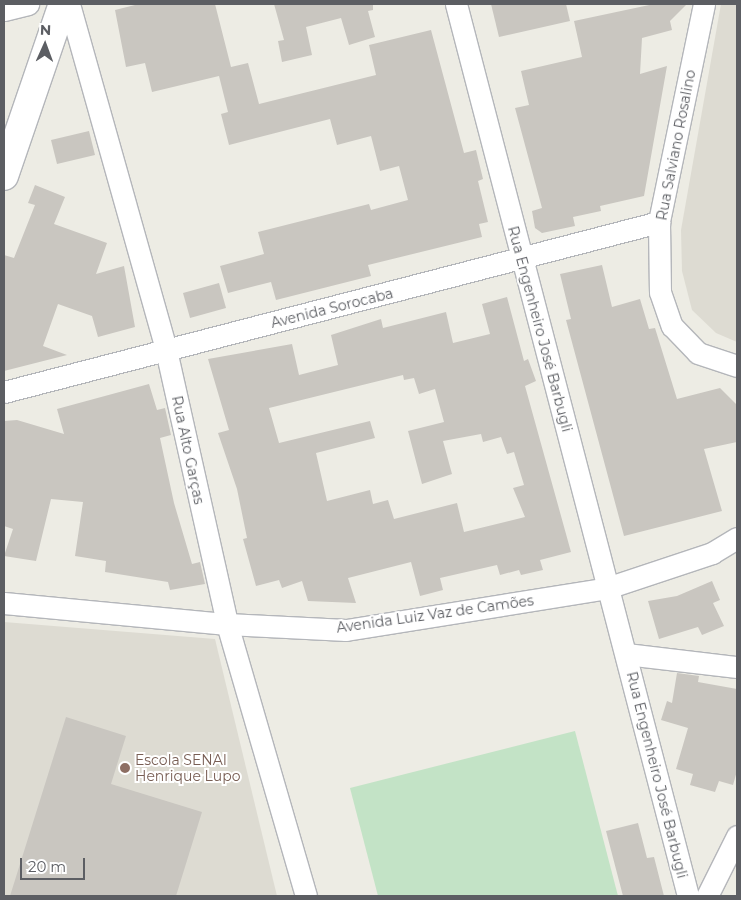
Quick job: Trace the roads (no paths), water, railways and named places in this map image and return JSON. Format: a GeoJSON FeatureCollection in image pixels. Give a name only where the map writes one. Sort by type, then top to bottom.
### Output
{"type":"FeatureCollection","features":[{"type":"Feature","properties":{"kind":"main road"},"geometry":{"type":"LineString","coordinates":[[4,176],[63,4]]}},
{"type":"Feature","properties":{"kind":"street"},"geometry":{"type":"LineString","coordinates":[[4,10],[28,4]]}},
{"type":"Feature","properties":{"kind":"street","name":"Rua Alto Garças"},"geometry":{"type":"LineString","coordinates":[[70,4],[166,350],[227,624],[306,896]]}},
{"type":"Feature","properties":{"kind":"street","name":"Rua Engenheiro José Barbugli"},"geometry":{"type":"LineString","coordinates":[[456,4],[688,896]]}},
{"type":"Feature","properties":{"kind":"street","name":"Rua Salviano Rosalino"},"geometry":{"type":"LineString","coordinates":[[704,4],[659,222],[660,292],[672,326],[698,353],[737,366]]}},
{"type":"Feature","properties":{"kind":"street","name":"Avenida Sorocaba"},"geometry":{"type":"LineString","coordinates":[[4,392],[659,222]]}},
{"type":"Feature","properties":{"kind":"street","name":"Avenida Luiz Vaz de Camões"},"geometry":{"type":"LineString","coordinates":[[4,603],[227,624],[346,630],[607,588],[712,553],[737,538]]}},
{"type":"Feature","properties":{"kind":"street","name":"Rua Engenheiro José Barbugli"},"geometry":{"type":"LineString","coordinates":[[626,654],[737,667]]}},
{"type":"Feature","properties":{"kind":"street"},"geometry":{"type":"LineString","coordinates":[[707,896],[737,836]]}},
{"type":"Feature","properties":{"kind":"place","name":"Escola SENAI Henrique Lupo"},"geometry":{"type":"Point","coordinates":[125,768]}}]}
